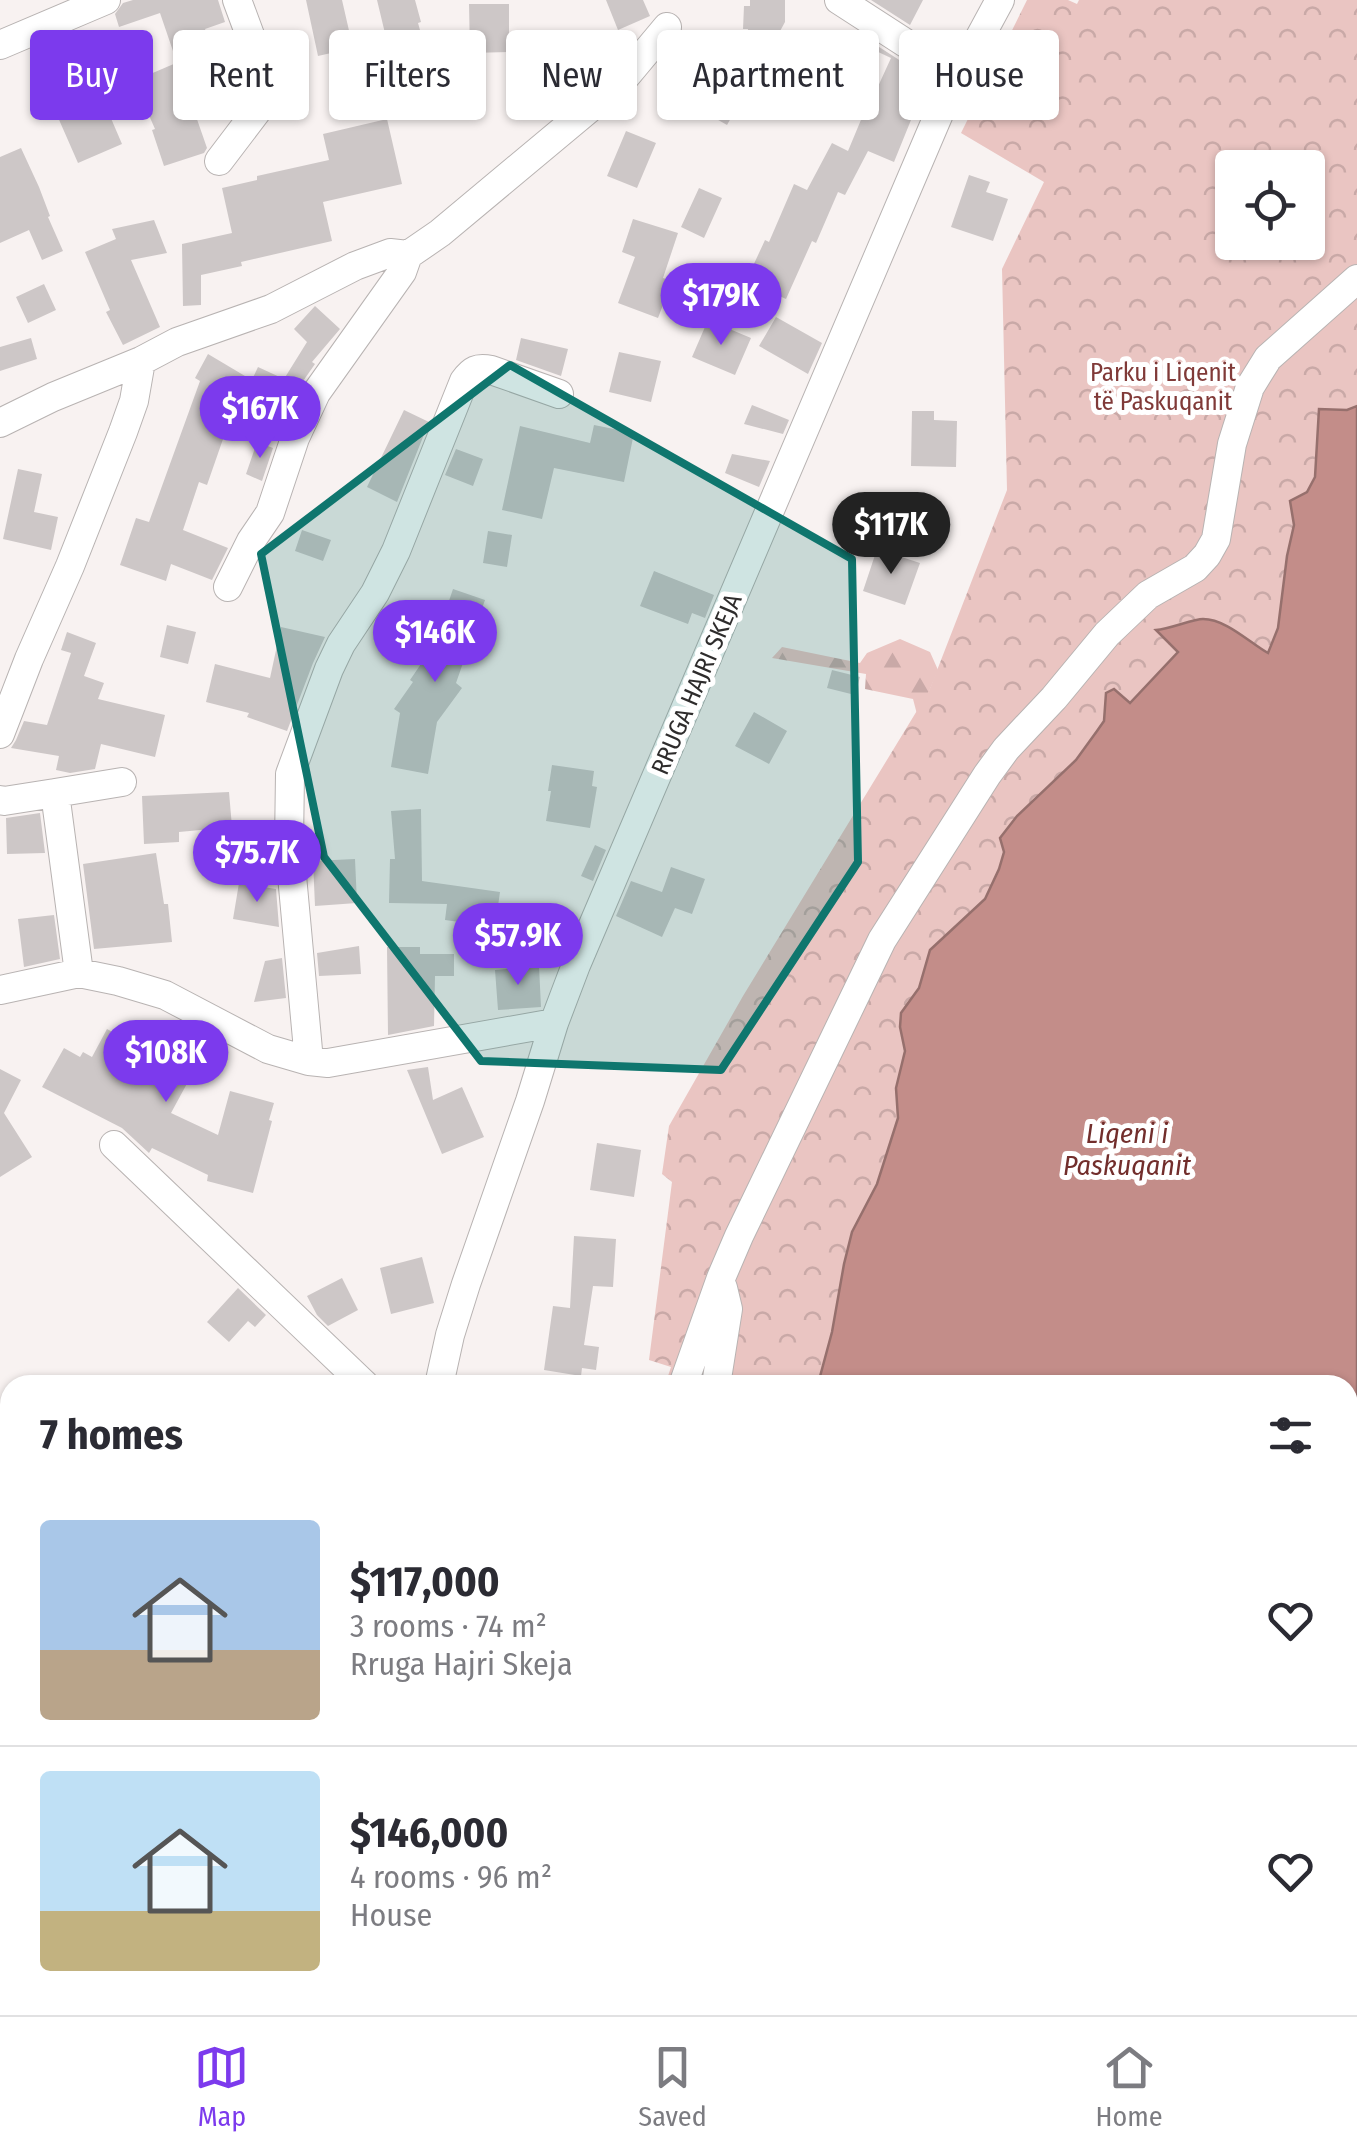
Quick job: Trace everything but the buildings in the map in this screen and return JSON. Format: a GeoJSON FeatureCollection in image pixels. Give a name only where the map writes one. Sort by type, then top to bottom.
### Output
{"type":"FeatureCollection","features":[{"type":"Feature","properties":{"kind":"street"},"geometry":{"type":"LineString","coordinates":[[1,42],[106,0]]}},
{"type":"Feature","properties":{"kind":"street"},"geometry":{"type":"LineString","coordinates":[[218,162],[267,95],[267,81],[238,0]]}},
{"type":"Feature","properties":{"kind":"street"},"geometry":{"type":"LineString","coordinates":[[839,0],[899,38]]}},
{"type":"Feature","properties":{"kind":"street","name":"RRUGA HAJRI SKEJA"},"geometry":{"type":"LineString","coordinates":[[983,30],[1000,0]]}},
{"type":"Feature","properties":{"kind":"street"},"geometry":{"type":"LineString","coordinates":[[228,586],[270,513],[295,438],[316,392],[402,272],[408,255],[440,233],[622,82],[667,27]]}},
{"type":"Feature","properties":{"kind":"street","name":"RRUGA HAJRI SKEJA"},"geometry":{"type":"LineString","coordinates":[[441,1375],[461,1301],[576,965],[937,120]]}},
{"type":"Feature","properties":{"kind":"street"},"geometry":{"type":"LineString","coordinates":[[0,423],[177,342],[271,309],[354,266],[390,253],[408,255]]}},
{"type":"Feature","properties":{"kind":"street"},"geometry":{"type":"LineString","coordinates":[[687,1375],[721,1278],[767,1174],[865,973],[905,904],[1006,749],[1106,634],[1148,596],[1195,568],[1207,555],[1216,539],[1232,444],[1250,387],[1268,358],[1357,280]]}},
{"type":"Feature","properties":{"kind":"street"},"geometry":{"type":"LineString","coordinates":[[0,734],[123,432],[134,401],[141,360]]}},
{"type":"Feature","properties":{"kind":"street"},"geometry":{"type":"LineString","coordinates":[[309,1061],[289,843],[290,774],[299,747],[329,668],[396,552],[471,371],[491,370],[559,394]]}},
{"type":"Feature","properties":{"kind":"street"},"geometry":{"type":"LineString","coordinates":[[0,800],[122,782]]}},
{"type":"Feature","properties":{"kind":"street"},"geometry":{"type":"LineString","coordinates":[[56,793],[78,973]]}},
{"type":"Feature","properties":{"kind":"street"},"geometry":{"type":"LineString","coordinates":[[0,990],[78,973],[118,981],[166,994],[268,1048],[328,1063],[554,1023]]}},
{"type":"Feature","properties":{"kind":"street"},"geometry":{"type":"LineString","coordinates":[[114,1145],[355,1375]]}},
{"type":"Feature","properties":{"kind":"street"},"geometry":{"type":"LineString","coordinates":[[718,1375],[728,1309],[721,1278]]}},
{"type":"Feature","properties":{"kind":"highlighted area"},"geometry":{"type":"Polygon","coordinates":[[[510,365],[852,559],[858,862],[721,1070],[481,1061],[324,857],[261,554],[510,365]]]}},
{"type":"Feature","properties":{"kind":"green space","name":"Parku i Liqenit të Paskuqanit"},"geometry":{"type":"Polygon","coordinates":[[[1027,0],[1068,0],[1077,4],[1079,0],[1357,0],[1357,406],[1347,410],[1320,409],[1315,477],[1307,492],[1290,501],[1294,525],[1278,628],[1268,653],[1212,621],[1157,630],[1179,652],[1130,703],[1104,721],[1076,760],[1017,816],[1000,838],[1004,852],[985,899],[930,950],[919,988],[901,1013],[905,1051],[896,1088],[898,1118],[877,1184],[852,1232],[821,1375],[668,1375],[671,1367],[649,1360],[672,1182],[662,1174],[669,1126],[743,996],[929,691],[1007,490],[1002,269],[1044,182],[961,133],[967,120],[1059,120],[1059,30],[1012,30],[1027,0]]]}},
{"type":"Feature","properties":{"kind":"green space"},"geometry":{"type":"Polygon","coordinates":[[[900,639],[930,652],[938,670],[918,718],[913,699],[865,689],[866,674],[772,658],[782,647],[860,663],[867,653],[900,639]]]}},
{"type":"Feature","properties":{"kind":"water","name":"Liqeni i Paskuqanit"},"geometry":{"type":"Polygon","coordinates":[[[1357,406],[1357,1375],[820,1375],[852,1232],[877,1184],[898,1118],[896,1088],[905,1051],[901,1013],[919,988],[930,950],[985,899],[1004,852],[1000,838],[1017,816],[1076,760],[1104,721],[1106,693],[1114,689],[1130,703],[1178,652],[1156,630],[1199,619],[1212,620],[1268,653],[1278,628],[1294,525],[1290,501],[1307,492],[1315,477],[1319,409],[1347,410],[1357,406]]]}}]}
